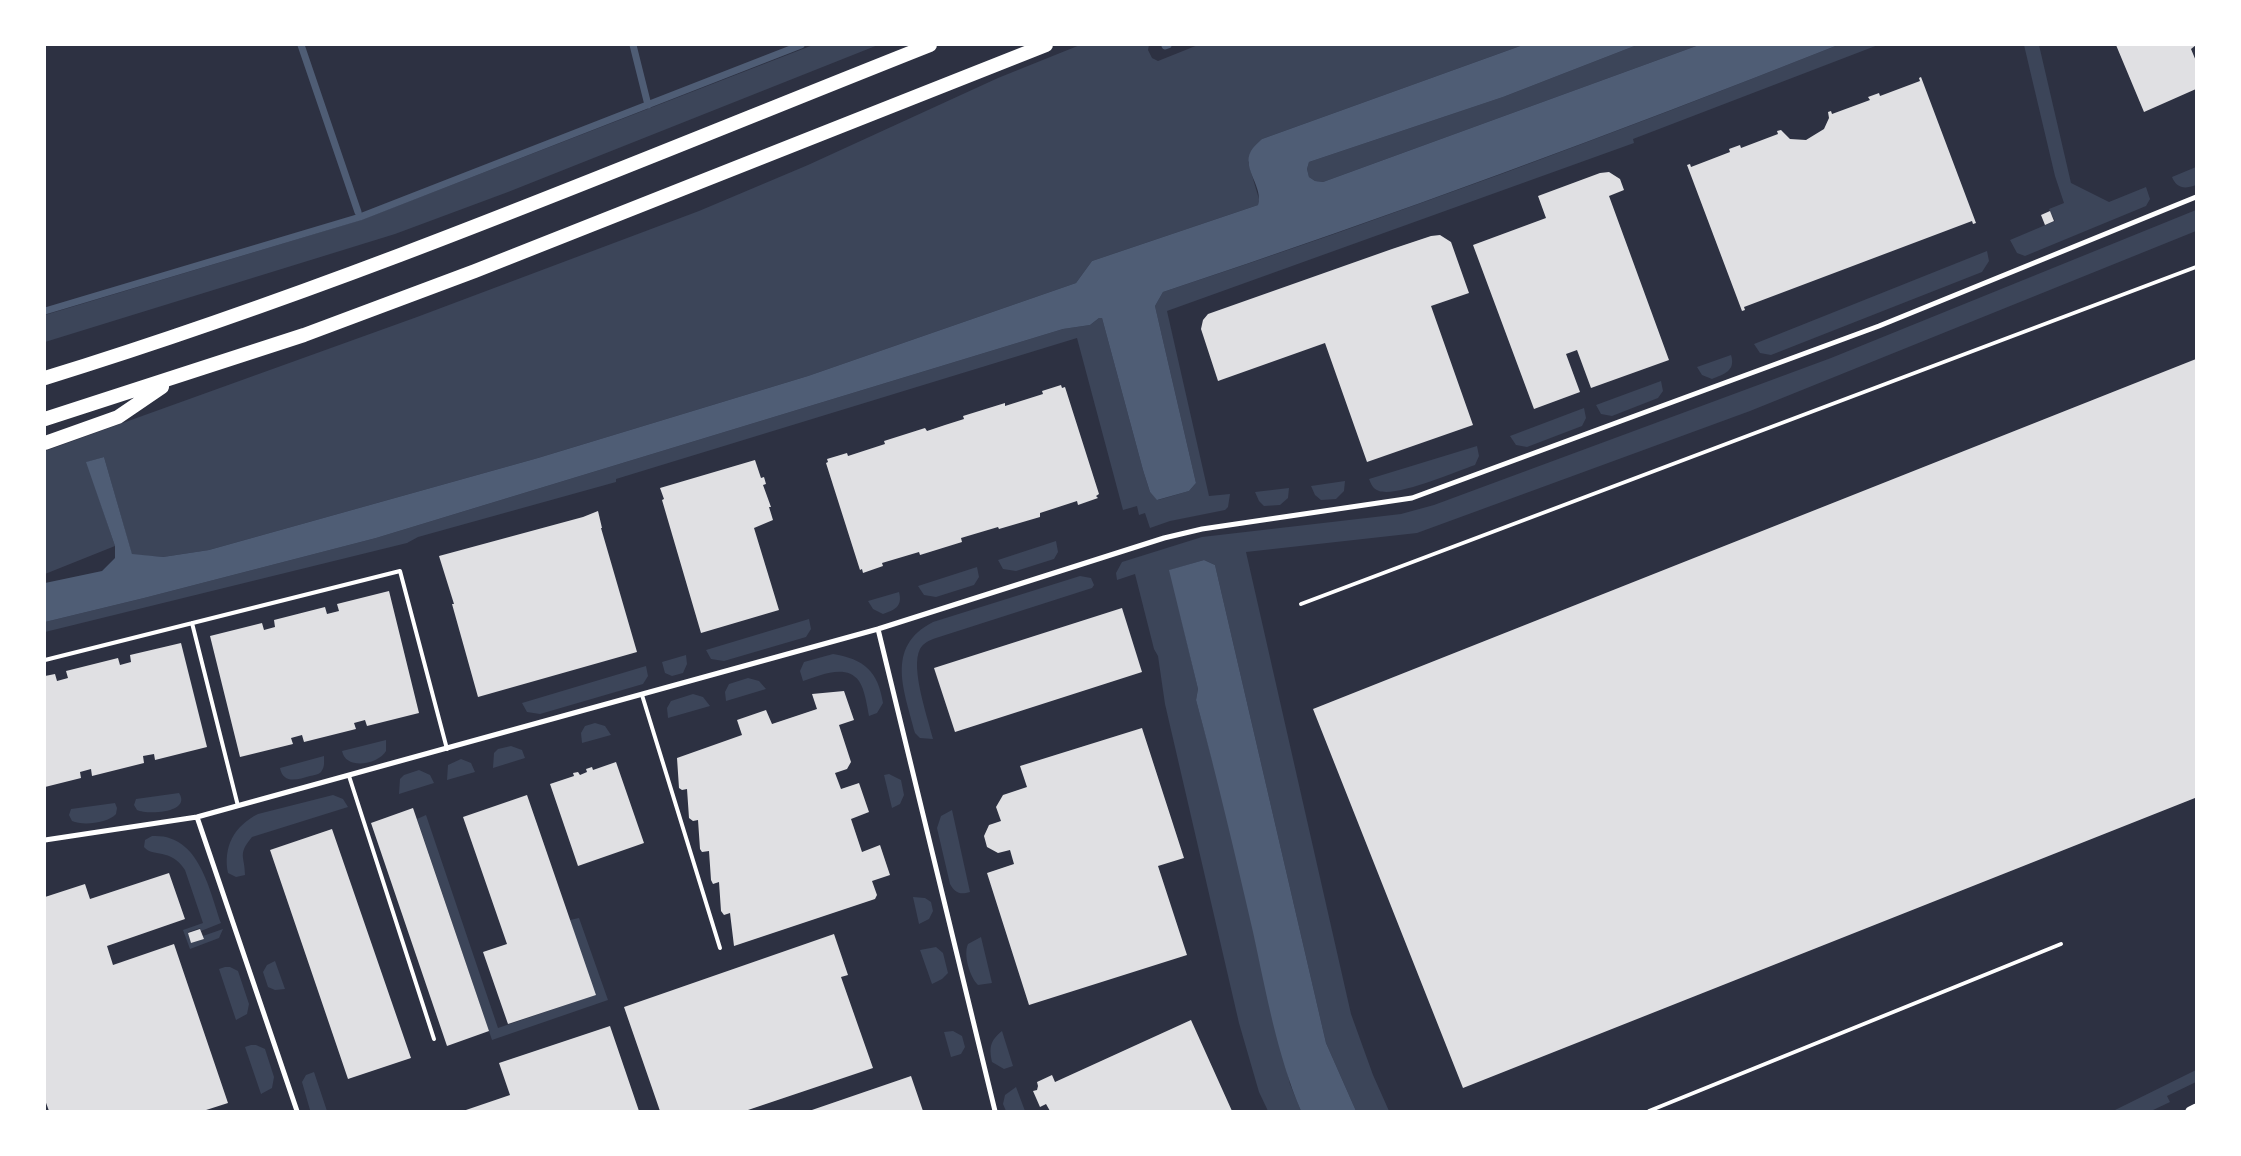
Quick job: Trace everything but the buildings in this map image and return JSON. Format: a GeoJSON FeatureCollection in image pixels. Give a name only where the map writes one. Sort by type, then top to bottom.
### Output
{"type":"FeatureCollection","features":[{"type":"Feature","properties":{"kind":"highway"},"geometry":{"type":"LineString","coordinates":[[45,378],[218,322],[390,259],[523,208],[930,45]]}},
{"type":"Feature","properties":{"kind":"highway"},"geometry":{"type":"LineString","coordinates":[[45,419],[304,335],[475,272],[1046,45]]}},
{"type":"Feature","properties":{"kind":"highway"},"geometry":{"type":"LineString","coordinates":[[45,443],[118,417],[175,378]]}},
{"type":"Feature","properties":{"kind":"street"},"geometry":{"type":"LineString","coordinates":[[45,840],[197,817],[238,806],[878,629],[1164,538],[1202,529],[1412,498],[1879,326],[2196,197]]}},
{"type":"Feature","properties":{"kind":"street"},"geometry":{"type":"LineString","coordinates":[[878,629],[995,1111]]}},
{"type":"Feature","properties":{"kind":"street"},"geometry":{"type":"LineString","coordinates":[[197,817],[297,1111]]}},
{"type":"Feature","properties":{"kind":"street"},"geometry":{"type":"LineString","coordinates":[[2190,1111],[2196,1108]]}},
{"type":"Feature","properties":{"kind":"lane"},"geometry":{"type":"LineString","coordinates":[[1300,604],[2196,267]]}},
{"type":"Feature","properties":{"kind":"lane"},"geometry":{"type":"LineString","coordinates":[[45,660],[400,571],[447,749]]}},
{"type":"Feature","properties":{"kind":"lane"},"geometry":{"type":"LineString","coordinates":[[192,623],[238,806]]}},
{"type":"Feature","properties":{"kind":"lane"},"geometry":{"type":"LineString","coordinates":[[642,695],[720,948]]}},
{"type":"Feature","properties":{"kind":"lane"},"geometry":{"type":"LineString","coordinates":[[349,776],[434,1039]]}},
{"type":"Feature","properties":{"kind":"lane"},"geometry":{"type":"LineString","coordinates":[[1649,1111],[2061,944]]}},
{"type":"Feature","properties":{"kind":"shaded area"},"geometry":{"type":"Polygon","coordinates":[[[813,45],[878,45],[508,192],[395,234],[45,342],[45,315],[361,220],[813,45]]]}},
{"type":"Feature","properties":{"kind":"shaded area"},"geometry":{"type":"Polygon","coordinates":[[[1080,45],[1149,45],[1148,50],[1152,58],[1158,61],[1198,45],[1523,45],[1262,139],[1248,162],[1259,199],[1258,205],[1092,261],[1076,283],[808,376],[538,458],[209,550],[163,557],[132,555],[104,457],[87,462],[115,546],[45,574],[45,451],[417,317],[699,211],[808,165],[998,78],[1080,45]]]}},
{"type":"Feature","properties":{"kind":"shaded area"},"geometry":{"type":"Polygon","coordinates":[[[1523,45],[1637,45],[1503,97],[1309,162],[1307,169],[1309,177],[1315,181],[1323,182],[1699,45],[1838,45],[1503,173],[1163,292],[1155,306],[1196,483],[1189,491],[1157,500],[1150,492],[1102,318],[1099,318],[1090,325],[1063,329],[376,538],[45,622],[45,583],[102,571],[115,558],[115,546],[86,462],[104,457],[132,554],[163,557],[209,550],[538,458],[808,376],[1076,283],[1092,261],[1258,205],[1258,191],[1250,171],[1249,157],[1252,150],[1262,139],[1523,45]]]}},
{"type":"Feature","properties":{"kind":"shaded area"},"geometry":{"type":"Polygon","coordinates":[[[1637,45],[1699,45],[1323,182],[1315,181],[1309,177],[1307,169],[1309,162],[1503,97],[1637,45]]]}},
{"type":"Feature","properties":{"kind":"shaded area"},"geometry":{"type":"Polygon","coordinates":[[[1838,45],[1878,45],[1633,139],[1634,143],[1167,311],[1209,496],[1230,494],[1228,507],[1225,510],[1170,521],[1150,528],[1145,513],[1139,515],[1137,506],[1123,510],[1077,338],[616,479],[616,482],[418,537],[407,543],[45,632],[45,622],[376,538],[1063,329],[1090,325],[1099,318],[1102,318],[1150,492],[1158,500],[1189,491],[1196,483],[1155,306],[1163,292],[1503,173],[1838,45]]]}},
{"type":"Feature","properties":{"kind":"shaded area"},"geometry":{"type":"Polygon","coordinates":[[[2024,45],[2039,45],[2071,183],[2109,202],[2146,187],[2150,199],[2146,206],[2025,256],[2017,253],[2010,240],[2055,221],[2049,209],[2064,203],[2055,176],[2024,45]]]}},
{"type":"Feature","properties":{"kind":"shaded area"},"geometry":{"type":"Polygon","coordinates":[[[2196,167],[2196,185],[2182,187],[2176,184],[2172,177],[2196,167]]]}},
{"type":"Feature","properties":{"kind":"shaded area"},"geometry":{"type":"Polygon","coordinates":[[[2196,210],[2196,231],[1750,411],[1417,533],[1246,552],[1351,1014],[1373,1075],[1389,1111],[1356,1111],[1326,1043],[1215,565],[1204,560],[1170,570],[1198,689],[1196,700],[1223,799],[1290,1084],[1301,1111],[1268,1111],[1259,1092],[1239,1023],[1165,704],[1158,656],[1154,649],[1135,574],[1117,580],[1116,573],[1122,562],[1202,537],[1401,514],[1434,505],[1831,358],[2196,210]]]}},
{"type":"Feature","properties":{"kind":"shaded area"},"geometry":{"type":"Polygon","coordinates":[[[1987,251],[1989,261],[1982,272],[1771,355],[1760,353],[1754,344],[1987,251]]]}},
{"type":"Feature","properties":{"kind":"shaded area"},"geometry":{"type":"Polygon","coordinates":[[[1731,355],[1732,365],[1728,371],[1712,379],[1702,375],[1697,367],[1731,355]]]}},
{"type":"Feature","properties":{"kind":"shaded area"},"geometry":{"type":"Polygon","coordinates":[[[1661,381],[1663,391],[1658,398],[1612,416],[1601,414],[1596,405],[1661,381]]]}},
{"type":"Feature","properties":{"kind":"shaded area"},"geometry":{"type":"Polygon","coordinates":[[[1584,408],[1586,418],[1582,426],[1527,447],[1516,445],[1510,436],[1584,408]]]}},
{"type":"Feature","properties":{"kind":"shaded area"},"geometry":{"type":"Polygon","coordinates":[[[1477,446],[1479,456],[1475,465],[1412,487],[1387,492],[1379,491],[1374,488],[1369,479],[1477,446]]]}},
{"type":"Feature","properties":{"kind":"shaded area"},"geometry":{"type":"Polygon","coordinates":[[[1345,481],[1344,491],[1336,499],[1321,500],[1315,495],[1311,486],[1345,481]]]}},
{"type":"Feature","properties":{"kind":"shaded area"},"geometry":{"type":"Polygon","coordinates":[[[1289,488],[1288,498],[1280,505],[1264,506],[1259,501],[1255,492],[1289,488]]]}},
{"type":"Feature","properties":{"kind":"shaded area"},"geometry":{"type":"Polygon","coordinates":[[[1056,541],[1058,552],[1054,559],[1016,571],[1003,569],[998,560],[1056,541]]]}},
{"type":"Feature","properties":{"kind":"shaded area"},"geometry":{"type":"Polygon","coordinates":[[[1204,560],[1215,565],[1326,1043],[1356,1111],[1301,1111],[1285,1067],[1233,845],[1196,700],[1198,689],[1169,570],[1204,560]]]}},
{"type":"Feature","properties":{"kind":"shaded area"},"geometry":{"type":"Polygon","coordinates":[[[977,567],[979,577],[974,585],[936,597],[924,595],[918,586],[977,567]]]}},
{"type":"Feature","properties":{"kind":"shaded area"},"geometry":{"type":"Polygon","coordinates":[[[1080,576],[1091,578],[1094,585],[1092,588],[936,638],[923,645],[917,657],[918,680],[933,739],[920,738],[915,733],[903,686],[902,672],[903,657],[908,644],[918,632],[933,622],[1080,576]]]}},
{"type":"Feature","properties":{"kind":"shaded area"},"geometry":{"type":"Polygon","coordinates":[[[899,592],[900,601],[897,607],[883,614],[873,609],[868,601],[899,592]]]}},
{"type":"Feature","properties":{"kind":"shaded area"},"geometry":{"type":"Polygon","coordinates":[[[809,619],[811,629],[806,637],[724,661],[711,659],[706,650],[809,619]]]}},
{"type":"Feature","properties":{"kind":"shaded area"},"geometry":{"type":"Polygon","coordinates":[[[833,654],[853,659],[868,668],[881,692],[883,703],[877,713],[869,716],[866,698],[859,681],[854,676],[847,673],[832,672],[803,681],[800,671],[804,662],[833,654]]]}},
{"type":"Feature","properties":{"kind":"shaded area"},"geometry":{"type":"Polygon","coordinates":[[[686,655],[687,664],[683,673],[672,676],[665,673],[662,662],[686,655]]]}},
{"type":"Feature","properties":{"kind":"shaded area"},"geometry":{"type":"Polygon","coordinates":[[[646,666],[648,676],[643,684],[540,714],[527,712],[522,703],[646,666]]]}},
{"type":"Feature","properties":{"kind":"shaded area"},"geometry":{"type":"Polygon","coordinates":[[[748,678],[759,681],[766,689],[726,701],[725,692],[729,684],[748,678]]]}},
{"type":"Feature","properties":{"kind":"shaded area"},"geometry":{"type":"Polygon","coordinates":[[[693,694],[703,697],[710,706],[668,718],[667,708],[671,701],[693,694]]]}},
{"type":"Feature","properties":{"kind":"shaded area"},"geometry":{"type":"Polygon","coordinates":[[[595,723],[605,726],[611,735],[582,743],[581,733],[585,726],[595,723]]]}},
{"type":"Feature","properties":{"kind":"shaded area"},"geometry":{"type":"Polygon","coordinates":[[[386,740],[386,751],[382,756],[370,762],[356,763],[350,761],[342,751],[386,740]]]}},
{"type":"Feature","properties":{"kind":"shaded area"},"geometry":{"type":"Polygon","coordinates":[[[511,746],[522,750],[525,758],[493,768],[494,753],[498,749],[511,746]]]}},
{"type":"Feature","properties":{"kind":"shaded area"},"geometry":{"type":"Polygon","coordinates":[[[324,756],[321,772],[300,779],[287,779],[280,768],[324,756]]]}},
{"type":"Feature","properties":{"kind":"shaded area"},"geometry":{"type":"Polygon","coordinates":[[[461,759],[471,763],[475,772],[447,780],[448,765],[461,759]]]}},
{"type":"Feature","properties":{"kind":"shaded area"},"geometry":{"type":"Polygon","coordinates":[[[419,770],[430,775],[434,783],[399,794],[400,779],[404,775],[419,770]]]}},
{"type":"Feature","properties":{"kind":"shaded area"},"geometry":{"type":"Polygon","coordinates":[[[889,774],[901,780],[904,795],[900,804],[892,808],[884,775],[889,774]]]}},
{"type":"Feature","properties":{"kind":"shaded area"},"geometry":{"type":"Polygon","coordinates":[[[179,793],[181,800],[179,805],[167,811],[142,812],[137,810],[134,805],[136,799],[179,793]]]}},
{"type":"Feature","properties":{"kind":"shaded area"},"geometry":{"type":"Polygon","coordinates":[[[333,795],[343,799],[348,807],[252,837],[243,852],[245,875],[236,877],[228,873],[227,854],[232,838],[242,825],[250,819],[258,814],[333,795]]]}},
{"type":"Feature","properties":{"kind":"shaded area"},"geometry":{"type":"Polygon","coordinates":[[[115,803],[117,808],[116,814],[107,820],[77,823],[72,821],[69,815],[71,809],[115,803]]]}},
{"type":"Feature","properties":{"kind":"shaded area"},"geometry":{"type":"Polygon","coordinates":[[[952,810],[970,892],[966,893],[958,892],[950,884],[937,828],[941,816],[952,810]]]}},
{"type":"Feature","properties":{"kind":"shaded area"},"geometry":{"type":"Polygon","coordinates":[[[426,815],[498,1028],[595,995],[570,920],[579,918],[608,1000],[492,1040],[417,819],[426,815]]]}},
{"type":"Feature","properties":{"kind":"shaded area"},"geometry":{"type":"Polygon","coordinates":[[[152,836],[168,837],[181,844],[191,853],[200,866],[212,895],[221,923],[201,931],[200,928],[188,932],[191,943],[204,939],[203,936],[223,929],[219,938],[190,949],[183,930],[203,923],[185,870],[174,858],[152,852],[144,847],[145,840],[152,836]]]}},
{"type":"Feature","properties":{"kind":"shaded area"},"geometry":{"type":"Polygon","coordinates":[[[913,897],[925,898],[931,902],[933,911],[929,919],[919,924],[913,897]]]}},
{"type":"Feature","properties":{"kind":"shaded area"},"geometry":{"type":"Polygon","coordinates":[[[981,937],[992,983],[978,985],[970,971],[966,954],[968,944],[981,937]]]}},
{"type":"Feature","properties":{"kind":"shaded area"},"geometry":{"type":"Polygon","coordinates":[[[936,947],[943,953],[948,973],[942,979],[932,984],[920,950],[936,947]]]}},
{"type":"Feature","properties":{"kind":"shaded area"},"geometry":{"type":"Polygon","coordinates":[[[275,961],[285,989],[275,990],[268,987],[263,972],[267,965],[275,961]]]}},
{"type":"Feature","properties":{"kind":"shaded area"},"geometry":{"type":"Polygon","coordinates":[[[225,967],[238,971],[249,1004],[247,1014],[236,1020],[219,969],[225,967]]]}},
{"type":"Feature","properties":{"kind":"shaded area"},"geometry":{"type":"Polygon","coordinates":[[[953,1031],[962,1036],[965,1047],[961,1054],[951,1057],[944,1032],[953,1031]]]}},
{"type":"Feature","properties":{"kind":"shaded area"},"geometry":{"type":"Polygon","coordinates":[[[1002,1031],[1013,1066],[1004,1069],[992,1062],[991,1052],[993,1041],[1002,1031]]]}},
{"type":"Feature","properties":{"kind":"shaded area"},"geometry":{"type":"Polygon","coordinates":[[[251,1045],[265,1049],[274,1077],[272,1088],[261,1094],[245,1047],[251,1045]]]}},
{"type":"Feature","properties":{"kind":"shaded area"},"geometry":{"type":"Polygon","coordinates":[[[2196,1070],[2196,1082],[2167,1096],[2170,1102],[2151,1111],[2113,1111],[2196,1070]]]}},
{"type":"Feature","properties":{"kind":"shaded area"},"geometry":{"type":"Polygon","coordinates":[[[314,1072],[327,1111],[310,1110],[302,1082],[306,1075],[314,1072]]]}},
{"type":"Feature","properties":{"kind":"shaded area"},"geometry":{"type":"Polygon","coordinates":[[[1016,1087],[1025,1111],[1006,1111],[1003,1104],[1005,1095],[1016,1087]]]}},
{"type":"Feature","properties":{"kind":"waterway"},"geometry":{"type":"LineString","coordinates":[[301,45],[358,212]]}},
{"type":"Feature","properties":{"kind":"waterway"},"geometry":{"type":"LineString","coordinates":[[633,45],[648,105]]}},
{"type":"Feature","properties":{"kind":"waterway"},"geometry":{"type":"LineString","coordinates":[[45,311],[360,217],[801,45]]}}]}
